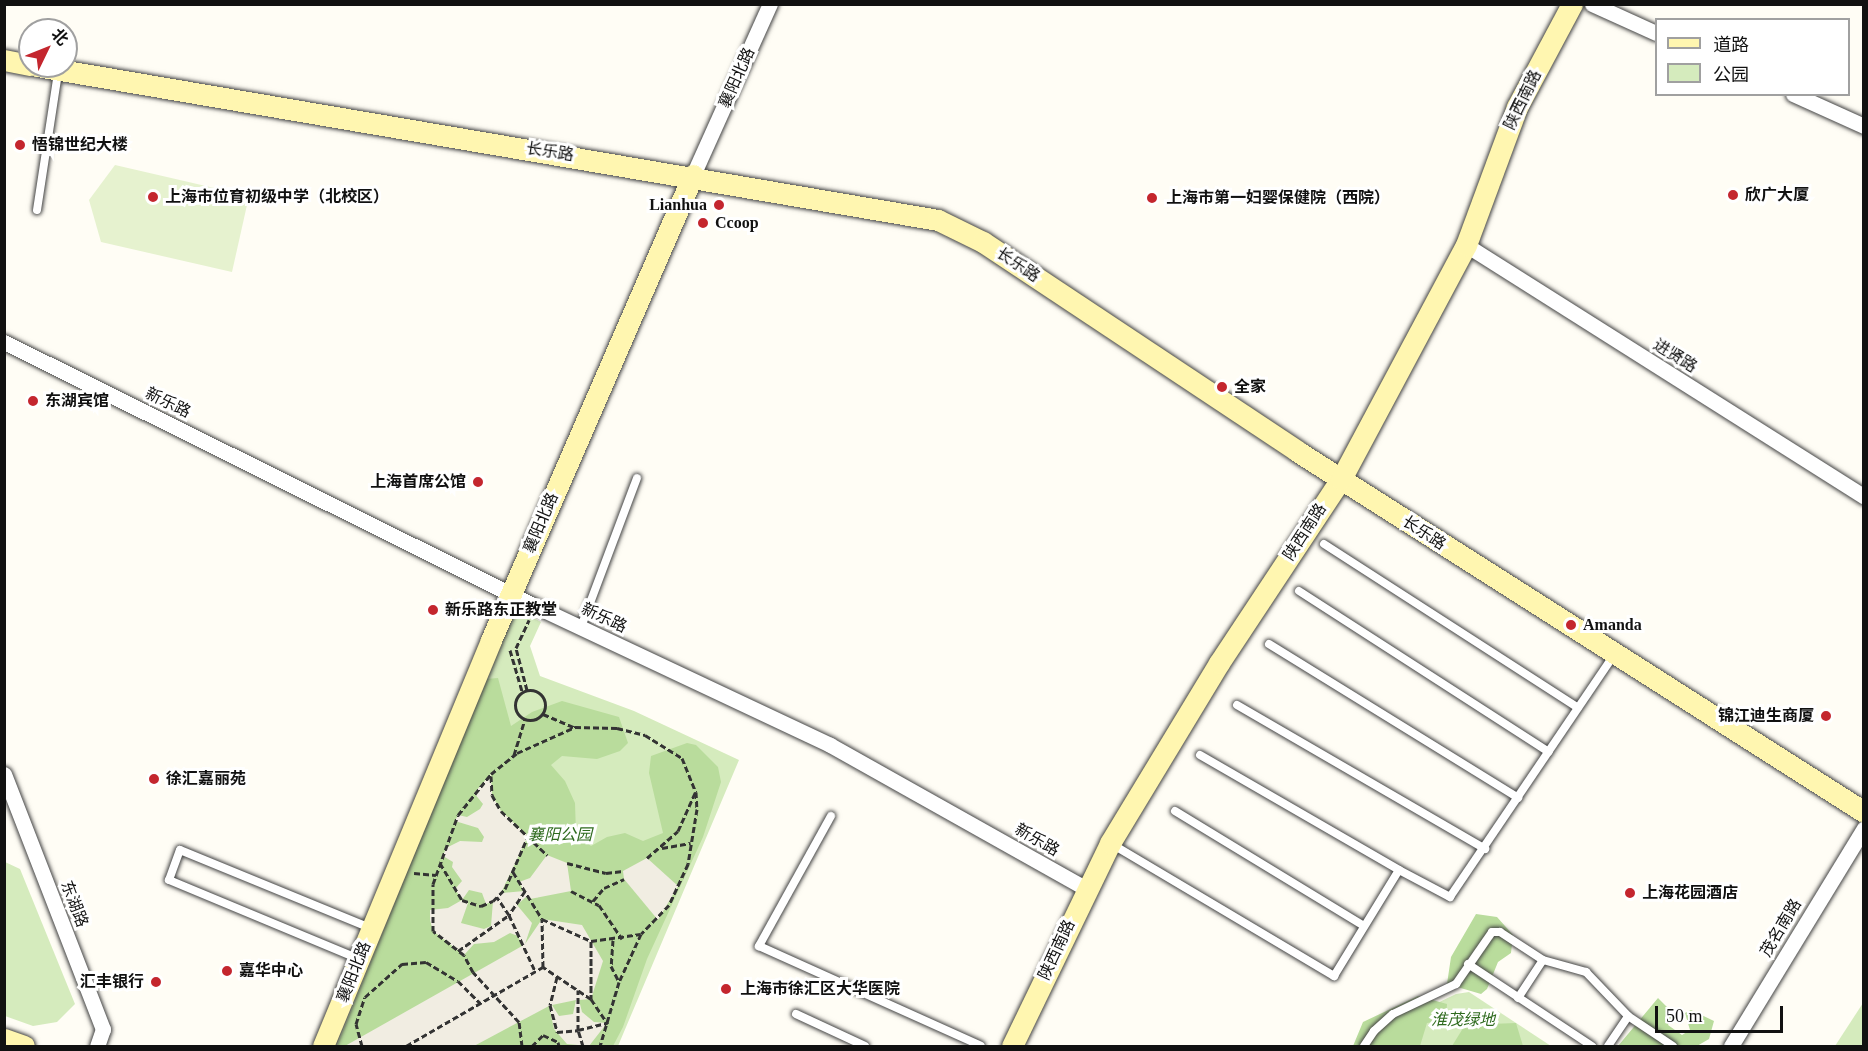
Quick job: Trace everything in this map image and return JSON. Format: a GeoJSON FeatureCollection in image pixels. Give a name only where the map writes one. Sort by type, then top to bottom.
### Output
{"type":"FeatureCollection","features":[{"type":"Feature","properties":{"kind":"street","name":"襄阳北路"},"geometry":{"type":"LineString","coordinates":[[323,1047],[512,593],[693,175],[770,4]]}},
{"type":"Feature","properties":{"kind":"street","name":"陕西南路"},"geometry":{"type":"LineString","coordinates":[[1012,1047],[1086,888],[1110,843],[1219,663],[1341,479],[1466,245],[1517,107],[1572,4]]}},
{"type":"Feature","properties":{"kind":"street"},"geometry":{"type":"LineString","coordinates":[[1592,4],[1655,33]]}},
{"type":"Feature","properties":{"kind":"street","name":"长乐路"},"geometry":{"type":"LineString","coordinates":[[78,73],[693,175],[947,225],[983,242],[1341,479],[1863,813]]}},
{"type":"Feature","properties":{"kind":"street"},"geometry":{"type":"LineString","coordinates":[[1797,96],[1863,126]]}},
{"type":"Feature","properties":{"kind":"street","name":"进贤路"},"geometry":{"type":"LineString","coordinates":[[1466,245],[1863,497]]}},
{"type":"Feature","properties":{"kind":"street","name":"新乐路"},"geometry":{"type":"LineString","coordinates":[[4,342],[535,606],[830,745],[1086,888]]}},
{"type":"Feature","properties":{"kind":"street","name":"东湖路"},"geometry":{"type":"LineString","coordinates":[[4,774],[103,1029],[97,1047]]}},
{"type":"Feature","properties":{"kind":"street","name":"茂名南路"},"geometry":{"type":"LineString","coordinates":[[1731,1047],[1863,828]]}},
{"type":"Feature","properties":{"kind":"street"},"geometry":{"type":"LineString","coordinates":[[4,1039],[24,1047]]}},
{"type":"Feature","properties":{"kind":"lane"},"geometry":{"type":"LineString","coordinates":[[37,210],[57,78]]}},
{"type":"Feature","properties":{"kind":"lane"},"geometry":{"type":"LineString","coordinates":[[581,627],[637,478]]}},
{"type":"Feature","properties":{"kind":"lane"},"geometry":{"type":"LineString","coordinates":[[1324,544],[1578,708]]}},
{"type":"Feature","properties":{"kind":"lane"},"geometry":{"type":"LineString","coordinates":[[1299,591],[1549,752]]}},
{"type":"Feature","properties":{"kind":"lane"},"geometry":{"type":"LineString","coordinates":[[1269,645],[1518,798]]}},
{"type":"Feature","properties":{"kind":"lane"},"geometry":{"type":"LineString","coordinates":[[1200,755],[1450,897],[1485,849],[1615,654]]}},
{"type":"Feature","properties":{"kind":"lane"},"geometry":{"type":"LineString","coordinates":[[1237,705],[1485,849]]}},
{"type":"Feature","properties":{"kind":"lane"},"geometry":{"type":"LineString","coordinates":[[1175,811],[1364,926]]}},
{"type":"Feature","properties":{"kind":"lane"},"geometry":{"type":"LineString","coordinates":[[831,816],[759,946],[981,1047]]}},
{"type":"Feature","properties":{"kind":"lane"},"geometry":{"type":"LineString","coordinates":[[1110,843],[1334,976],[1399,870]]}},
{"type":"Feature","properties":{"kind":"lane"},"geometry":{"type":"LineString","coordinates":[[359,960],[169,880],[180,849],[372,929]]}},
{"type":"Feature","properties":{"kind":"lane"},"geometry":{"type":"LineString","coordinates":[[1364,1047],[1374,1031],[1393,1014],[1448,991],[1492,932],[1500,932],[1543,960],[1586,972],[1628,1016],[1673,1047]]}},
{"type":"Feature","properties":{"kind":"lane"},"geometry":{"type":"LineString","coordinates":[[1518,998],[1543,960]]}},
{"type":"Feature","properties":{"kind":"lane"},"geometry":{"type":"LineString","coordinates":[[1468,964],[1592,1047]]}},
{"type":"Feature","properties":{"kind":"lane"},"geometry":{"type":"LineString","coordinates":[[796,1014],[865,1047]]}},
{"type":"Feature","properties":{"kind":"lane"},"geometry":{"type":"LineString","coordinates":[[1608,1047],[1628,1016]]}},
{"type":"Feature","properties":{"kind":"path"},"geometry":{"type":"LineString","coordinates":[[527,690],[516,648],[535,606]]}},
{"type":"Feature","properties":{"kind":"path"},"geometry":{"type":"LineString","coordinates":[[510,650],[522,691]]}},
{"type":"Feature","properties":{"kind":"path"},"geometry":{"type":"LineString","coordinates":[[522,691],[537,691],[544,699],[543,714],[534,720],[525,719],[517,713],[514,704],[522,691]]}},
{"type":"Feature","properties":{"kind":"path"},"geometry":{"type":"LineString","coordinates":[[543,714],[575,727],[617,728],[645,735],[682,758],[696,792],[688,864],[669,905],[642,934],[620,982],[600,1047]]}},
{"type":"Feature","properties":{"kind":"path"},"geometry":{"type":"LineString","coordinates":[[514,756],[525,719]]}},
{"type":"Feature","properties":{"kind":"path"},"geometry":{"type":"LineString","coordinates":[[522,1047],[519,1022],[493,996],[458,951],[432,931],[430,920],[433,884],[458,814],[491,774],[514,756],[575,727]]}},
{"type":"Feature","properties":{"kind":"path"},"geometry":{"type":"LineString","coordinates":[[491,774],[492,795],[501,811],[548,855]]}},
{"type":"Feature","properties":{"kind":"path"},"geometry":{"type":"LineString","coordinates":[[647,858],[678,831],[696,792]]}},
{"type":"Feature","properties":{"kind":"path"},"geometry":{"type":"LineString","coordinates":[[440,863],[462,900],[481,906],[497,897],[513,872],[528,837]]}},
{"type":"Feature","properties":{"kind":"path"},"geometry":{"type":"LineString","coordinates":[[660,848],[691,843]]}},
{"type":"Feature","properties":{"kind":"path"},"geometry":{"type":"LineString","coordinates":[[567,863],[606,873],[623,871]]}},
{"type":"Feature","properties":{"kind":"path"},"geometry":{"type":"LineString","coordinates":[[513,872],[542,919],[543,967]]}},
{"type":"Feature","properties":{"kind":"path"},"geometry":{"type":"LineString","coordinates":[[593,901],[604,888],[624,879]]}},
{"type":"Feature","properties":{"kind":"path"},"geometry":{"type":"LineString","coordinates":[[458,951],[509,915],[525,891]]}},
{"type":"Feature","properties":{"kind":"path"},"geometry":{"type":"LineString","coordinates":[[571,891],[593,901],[622,939]]}},
{"type":"Feature","properties":{"kind":"path"},"geometry":{"type":"LineString","coordinates":[[497,897],[509,915],[535,971]]}},
{"type":"Feature","properties":{"kind":"path"},"geometry":{"type":"LineString","coordinates":[[542,919],[591,941],[622,939],[642,934]]}},
{"type":"Feature","properties":{"kind":"path"},"geometry":{"type":"LineString","coordinates":[[613,940],[611,966],[620,982]]}},
{"type":"Feature","properties":{"kind":"path"},"geometry":{"type":"LineString","coordinates":[[591,941],[591,999]]}},
{"type":"Feature","properties":{"kind":"path"},"geometry":{"type":"LineString","coordinates":[[362,1047],[356,1024],[365,998],[402,964],[426,962],[458,981],[480,1003]]}},
{"type":"Feature","properties":{"kind":"path"},"geometry":{"type":"LineString","coordinates":[[406,1047],[543,967]]}},
{"type":"Feature","properties":{"kind":"path"},"geometry":{"type":"LineString","coordinates":[[543,967],[591,999],[608,1024]]}},
{"type":"Feature","properties":{"kind":"path"},"geometry":{"type":"LineString","coordinates":[[557,1032],[550,1005],[558,976]]}},
{"type":"Feature","properties":{"kind":"path"},"geometry":{"type":"LineString","coordinates":[[578,990],[578,1030],[583,1047]]}},
{"type":"Feature","properties":{"kind":"path"},"geometry":{"type":"LineString","coordinates":[[551,1039],[557,1032],[608,1024]]}},
{"type":"Feature","properties":{"kind":"path"},"geometry":{"type":"LineString","coordinates":[[532,1047],[543,1035],[559,1047]]}},
{"type":"Feature","properties":{"kind":"green space"},"geometry":{"type":"Polygon","coordinates":[[[115,165],[249,196],[232,272],[101,242],[89,200],[115,165]]]}},
{"type":"Feature","properties":{"kind":"green space","name":"襄阳公园"},"geometry":{"type":"Polygon","coordinates":[[[521,611],[541,622],[530,646],[540,676],[634,711],[739,760],[618,1046],[331,1046],[507,615],[521,611]]]}},
{"type":"Feature","properties":{"kind":"green space","name":"襄阳公园"},"geometry":{"type":"Polygon","coordinates":[[[498,678],[511,726],[532,712],[562,701],[619,717],[628,743],[620,751],[597,759],[562,756],[551,765],[565,781],[575,803],[576,833],[591,846],[607,837],[625,833],[643,841],[663,833],[649,773],[651,756],[687,743],[696,745],[718,767],[721,782],[703,837],[647,959],[623,1027],[613,1046],[337,1046],[485,679],[498,678]]]}},
{"type":"Feature","properties":{"kind":"green space"},"geometry":{"type":"Polygon","coordinates":[[[5,862],[20,869],[75,1004],[57,1022],[33,1026],[5,1016],[5,862]]]}},
{"type":"Feature","properties":{"kind":"green space"},"geometry":{"type":"Polygon","coordinates":[[[1476,914],[1497,917],[1513,935],[1511,953],[1498,962],[1487,989],[1481,994],[1447,984],[1451,957],[1476,914]]]}},
{"type":"Feature","properties":{"kind":"green space","name":"淮茂绿地"},"geometry":{"type":"Polygon","coordinates":[[[1469,992],[1551,1046],[1376,1046],[1402,1020],[1456,994],[1469,992]]]}},
{"type":"Feature","properties":{"kind":"green space"},"geometry":{"type":"Polygon","coordinates":[[[1418,996],[1447,1004],[1446,1020],[1427,1023],[1420,1046],[1353,1046],[1363,1022],[1418,996]]]}},
{"type":"Feature","properties":{"kind":"green space"},"geometry":{"type":"Polygon","coordinates":[[[1658,998],[1673,1013],[1668,1025],[1682,1035],[1690,1030],[1685,1013],[1691,1010],[1714,1021],[1709,1039],[1697,1046],[1618,1046],[1658,998]]]}},
{"type":"Feature","properties":{"kind":"green space"},"geometry":{"type":"Polygon","coordinates":[[[1863,1003],[1863,1046],[1835,1046],[1863,1003]]]}},
{"type":"Feature","properties":{"kind":"green space"},"geometry":{"type":"Polygon","coordinates":[[[1516,1023],[1523,1046],[1452,1046],[1465,1025],[1516,1023]]]}},
{"type":"Feature","properties":{"kind":"shaded area"},"geometry":{"type":"Polygon","coordinates":[[[491,774],[492,795],[501,811],[528,836],[501,893],[524,891],[519,882],[530,878],[547,855],[567,863],[571,891],[530,899],[527,896],[517,905],[532,923],[525,944],[542,919],[582,925],[603,961],[591,999],[579,1000],[582,1012],[594,1022],[607,1023],[589,1046],[567,1044],[554,1029],[549,1006],[474,1046],[345,1046],[522,946],[518,936],[510,933],[494,942],[474,944],[464,955],[433,931],[430,910],[448,908],[462,900],[455,889],[462,881],[452,867],[453,862],[443,856],[446,848],[460,841],[482,842],[484,837],[478,828],[455,821],[458,815],[467,817],[480,809],[483,804],[474,793],[491,774]],[[469,890],[462,900],[468,903],[461,923],[484,929],[491,926],[493,901],[486,904],[482,893],[469,890]],[[576,1000],[552,1005],[559,1016],[573,1014],[576,1000]]]}},
{"type":"Feature","properties":{"kind":"shaded area"},"geometry":{"type":"Polygon","coordinates":[[[647,858],[678,886],[658,920],[624,879],[623,871],[647,858]]]}},
{"type":"Feature","properties":{"kind":"place","name":"悟锦世纪大楼"},"geometry":{"type":"Point","coordinates":[20,145]}},
{"type":"Feature","properties":{"kind":"place","name":"欣广大厦"},"geometry":{"type":"Point","coordinates":[1733,195]}},
{"type":"Feature","properties":{"kind":"place","name":"上海市位育初级中学（北校区）"},"geometry":{"type":"Point","coordinates":[153,197]}},
{"type":"Feature","properties":{"kind":"place","name":"上海市第一妇婴保健院（西院）"},"geometry":{"type":"Point","coordinates":[1152,198]}},
{"type":"Feature","properties":{"kind":"place","name":"Lianhua"},"geometry":{"type":"Point","coordinates":[719,205]}},
{"type":"Feature","properties":{"kind":"place","name":"Ccoop"},"geometry":{"type":"Point","coordinates":[703,223]}},
{"type":"Feature","properties":{"kind":"place","name":"全家"},"geometry":{"type":"Point","coordinates":[1222,387]}},
{"type":"Feature","properties":{"kind":"place","name":"东湖宾馆"},"geometry":{"type":"Point","coordinates":[33,401]}},
{"type":"Feature","properties":{"kind":"place","name":"上海首席公馆"},"geometry":{"type":"Point","coordinates":[478,482]}},
{"type":"Feature","properties":{"kind":"place","name":"新乐路东正教堂"},"geometry":{"type":"Point","coordinates":[433,610]}},
{"type":"Feature","properties":{"kind":"place","name":"Amanda"},"geometry":{"type":"Point","coordinates":[1571,625]}},
{"type":"Feature","properties":{"kind":"place","name":"锦江迪生商厦"},"geometry":{"type":"Point","coordinates":[1826,716]}},
{"type":"Feature","properties":{"kind":"place","name":"徐汇嘉丽苑"},"geometry":{"type":"Point","coordinates":[154,779]}},
{"type":"Feature","properties":{"kind":"place","name":"上海花园酒店"},"geometry":{"type":"Point","coordinates":[1630,893]}},
{"type":"Feature","properties":{"kind":"place","name":"嘉华中心"},"geometry":{"type":"Point","coordinates":[227,971]}},
{"type":"Feature","properties":{"kind":"place","name":"汇丰银行"},"geometry":{"type":"Point","coordinates":[156,982]}},
{"type":"Feature","properties":{"kind":"place","name":"上海市徐汇区大华医院"},"geometry":{"type":"Point","coordinates":[726,989]}}]}
